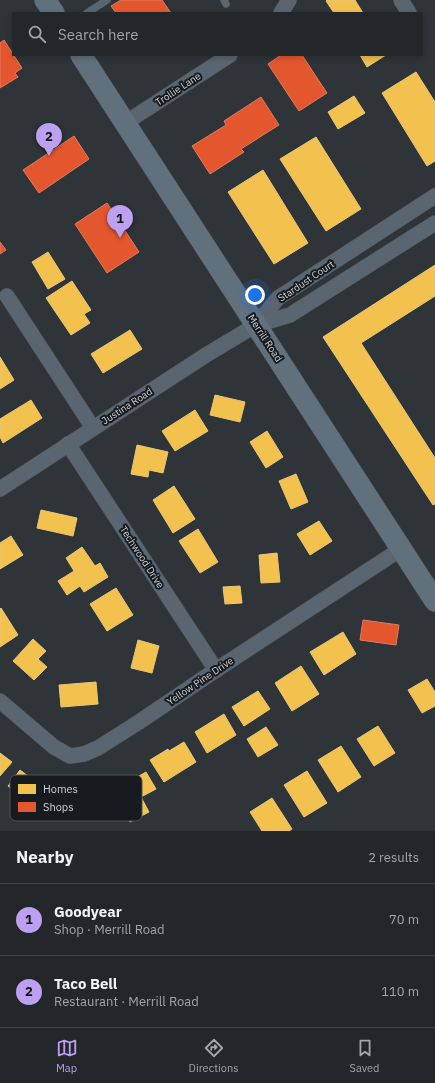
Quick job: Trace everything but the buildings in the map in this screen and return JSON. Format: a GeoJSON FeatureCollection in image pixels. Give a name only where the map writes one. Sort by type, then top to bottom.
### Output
{"type":"FeatureCollection","features":[{"type":"Feature","properties":{"kind":"main road"},"geometry":{"type":"LineString","coordinates":[[45,0],[53,12]]}},
{"type":"Feature","properties":{"kind":"main road","name":"Merrill Road"},"geometry":{"type":"LineString","coordinates":[[82,56],[435,601]]}},
{"type":"Feature","properties":{"kind":"street"},"geometry":{"type":"LineString","coordinates":[[282,12],[289,0]]}},
{"type":"Feature","properties":{"kind":"street"},"geometry":{"type":"LineString","coordinates":[[401,0],[408,12]]}},
{"type":"Feature","properties":{"kind":"street","name":"Trollie Lane"},"geometry":{"type":"LineString","coordinates":[[126,123],[228,56]]}},
{"type":"Feature","properties":{"kind":"street","name":"Stardust Court"},"geometry":{"type":"LineString","coordinates":[[256,325],[278,298],[435,196]]}},
{"type":"Feature","properties":{"kind":"street","name":"Stardust Court"},"geometry":{"type":"LineString","coordinates":[[256,325],[290,315],[435,223]]}},
{"type":"Feature","properties":{"kind":"street"},"geometry":{"type":"LineString","coordinates":[[7,296],[93,428]]}},
{"type":"Feature","properties":{"kind":"street","name":"Justina Road"},"geometry":{"type":"LineString","coordinates":[[0,489],[206,355],[256,325]]}},
{"type":"Feature","properties":{"kind":"street","name":"Techwood Drive"},"geometry":{"type":"LineString","coordinates":[[68,444],[216,670]]}},
{"type":"Feature","properties":{"kind":"street","name":"Yellow Pine Drive"},"geometry":{"type":"LineString","coordinates":[[0,701],[54,747],[70,756],[84,754],[98,748],[401,549]]}},
{"type":"Feature","properties":{"kind":"lane"},"geometry":{"type":"LineString","coordinates":[[89,12],[107,0]]}},
{"type":"Feature","properties":{"kind":"place","name":"Taco Bell"},"geometry":{"type":"Point","coordinates":[49,156]}},
{"type":"Feature","properties":{"kind":"place","name":"Goodyear"},"geometry":{"type":"Point","coordinates":[120,238]}}]}
